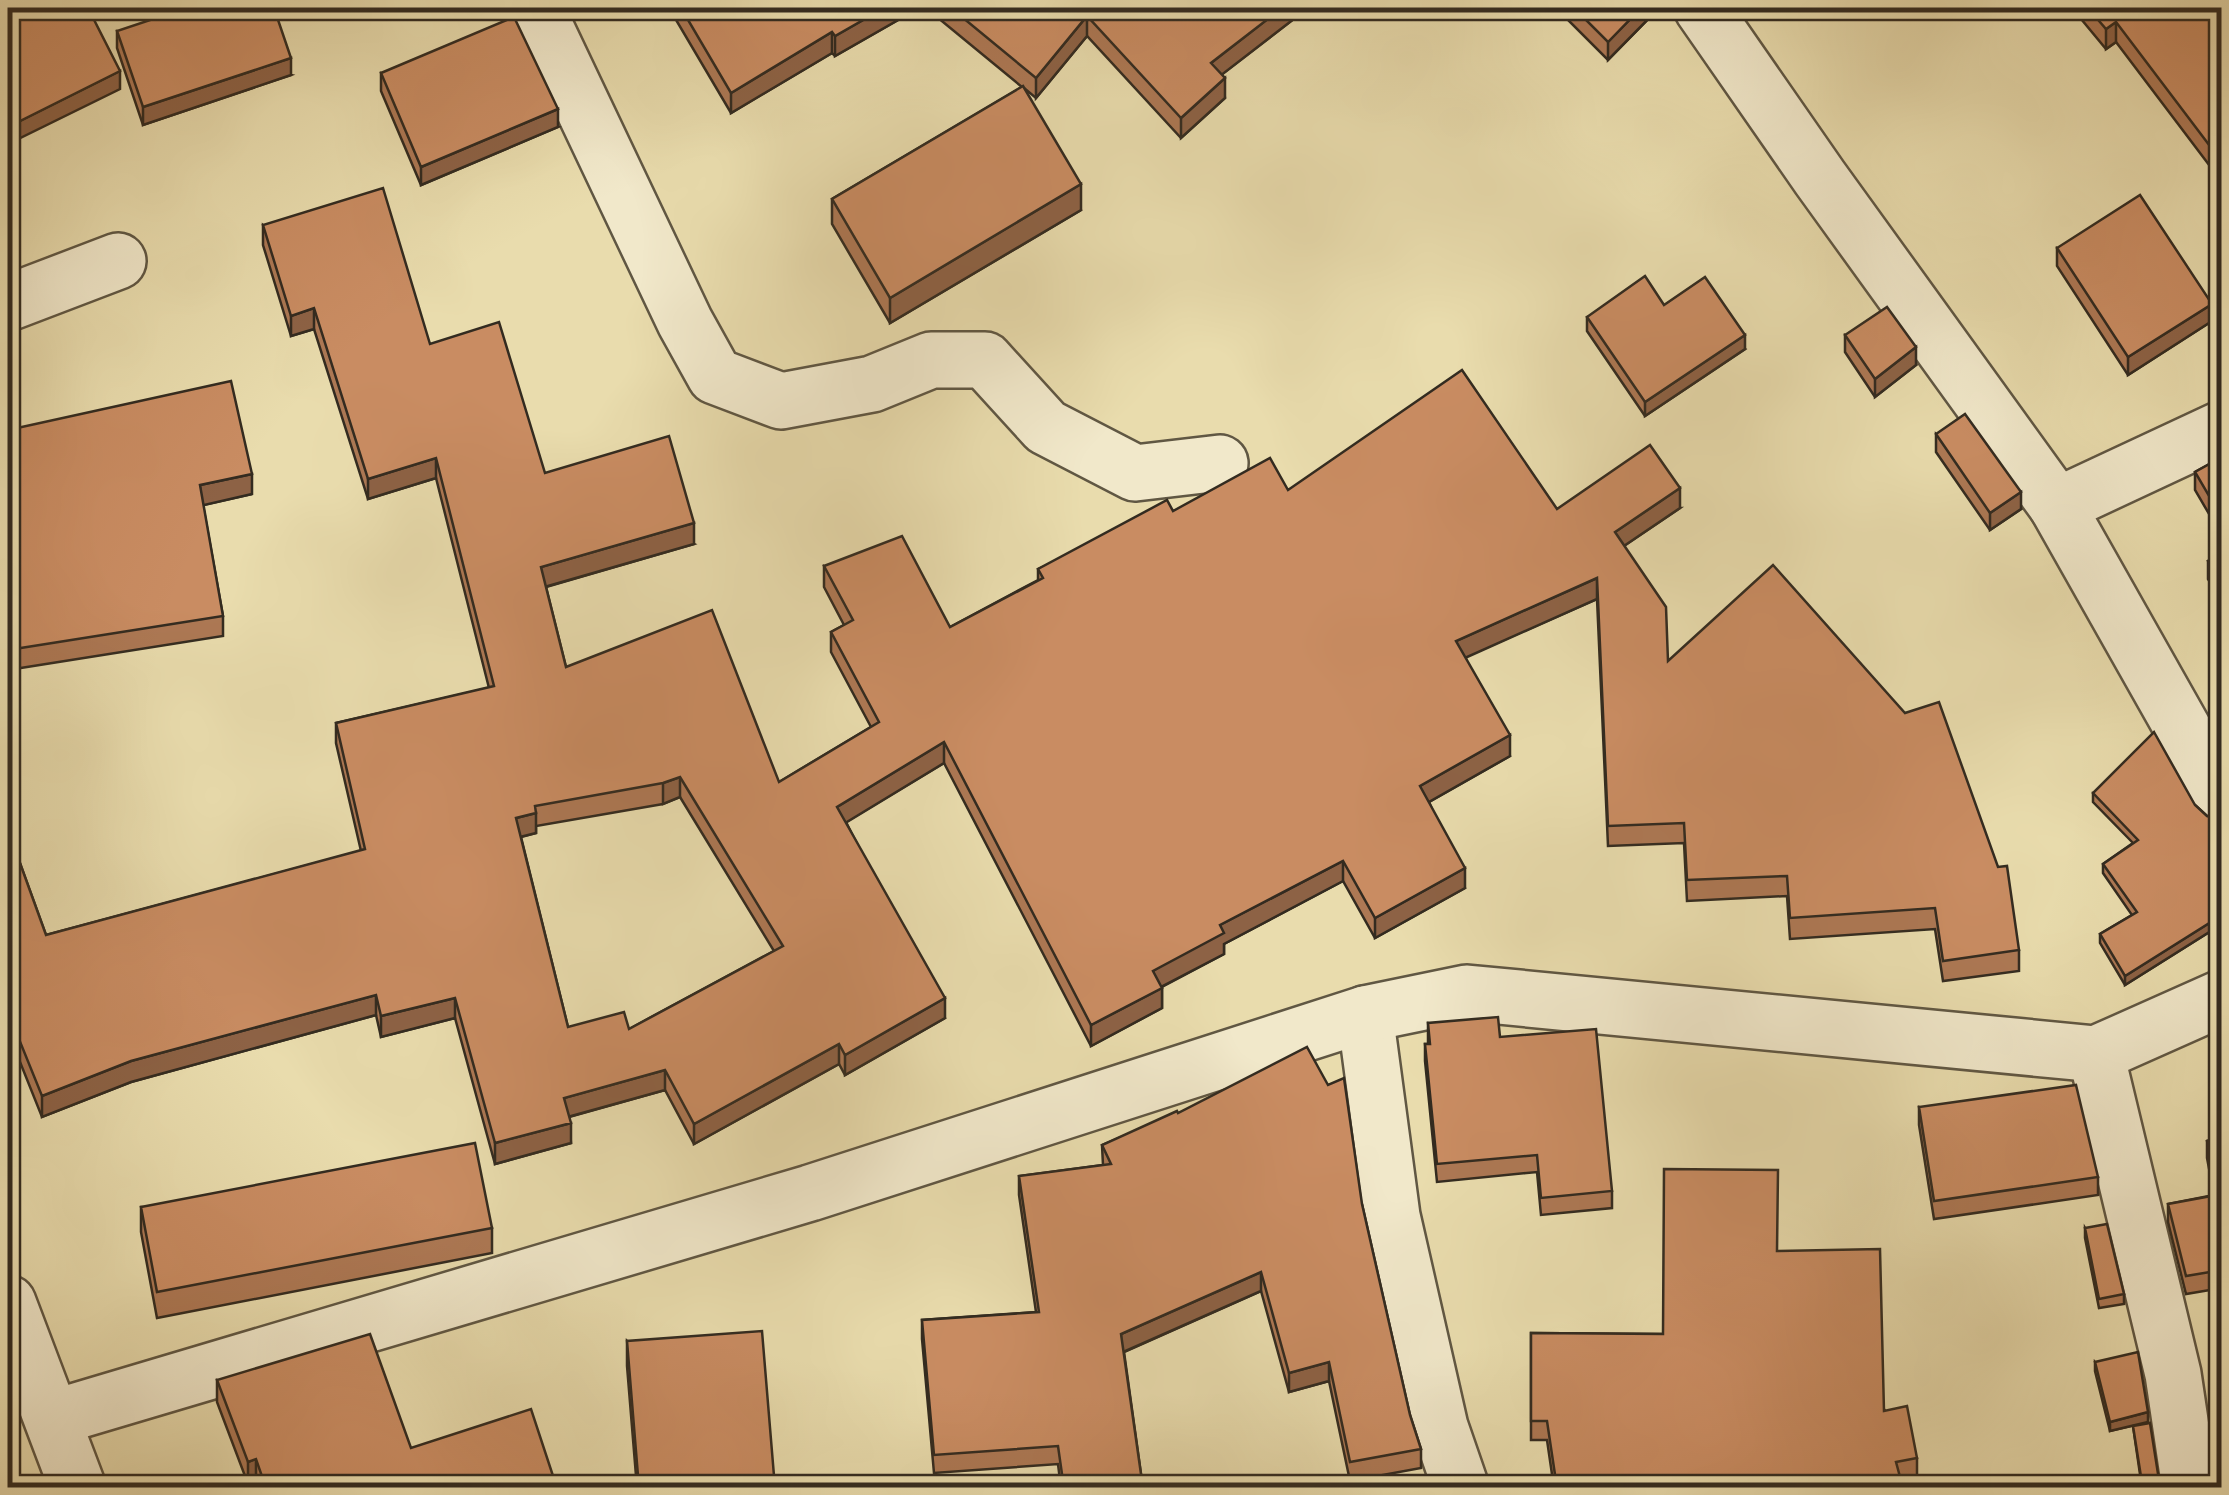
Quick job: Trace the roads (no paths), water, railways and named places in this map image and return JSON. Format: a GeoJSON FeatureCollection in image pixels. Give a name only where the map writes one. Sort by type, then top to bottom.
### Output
{"type":"FeatureCollection","features":[{"type":"Feature","properties":{"kind":"street"},"geometry":{"type":"LineString","coordinates":[[536,8],[685,322],[715,376],[781,401],[872,384],[931,360],[985,360],[1046,428],[1135,473],[1220,463]]}},
{"type":"Feature","properties":{"kind":"street"},"geometry":{"type":"LineString","coordinates":[[1702,8],[2057,506],[2222,798]]}},
{"type":"Feature","properties":{"kind":"street"},"geometry":{"type":"LineString","coordinates":[[8,303],[118,260]]}},
{"type":"Feature","properties":{"kind":"street"},"geometry":{"type":"LineString","coordinates":[[2057,506],[2222,429]]}},
{"type":"Feature","properties":{"kind":"street"},"geometry":{"type":"LineString","coordinates":[[52,1418],[810,1193],[1366,1014],[1467,992],[2096,1054],[2222,998]]}},
{"type":"Feature","properties":{"kind":"street"},"geometry":{"type":"LineString","coordinates":[[1366,1014],[1392,1216],[1440,1427],[1462,1488]]}},
{"type":"Feature","properties":{"kind":"street"},"geometry":{"type":"LineString","coordinates":[[2096,1054],[2173,1374],[2190,1488]]}},
{"type":"Feature","properties":{"kind":"street"},"geometry":{"type":"LineString","coordinates":[[8,1303],[52,1418],[64,1483]]}}]}
